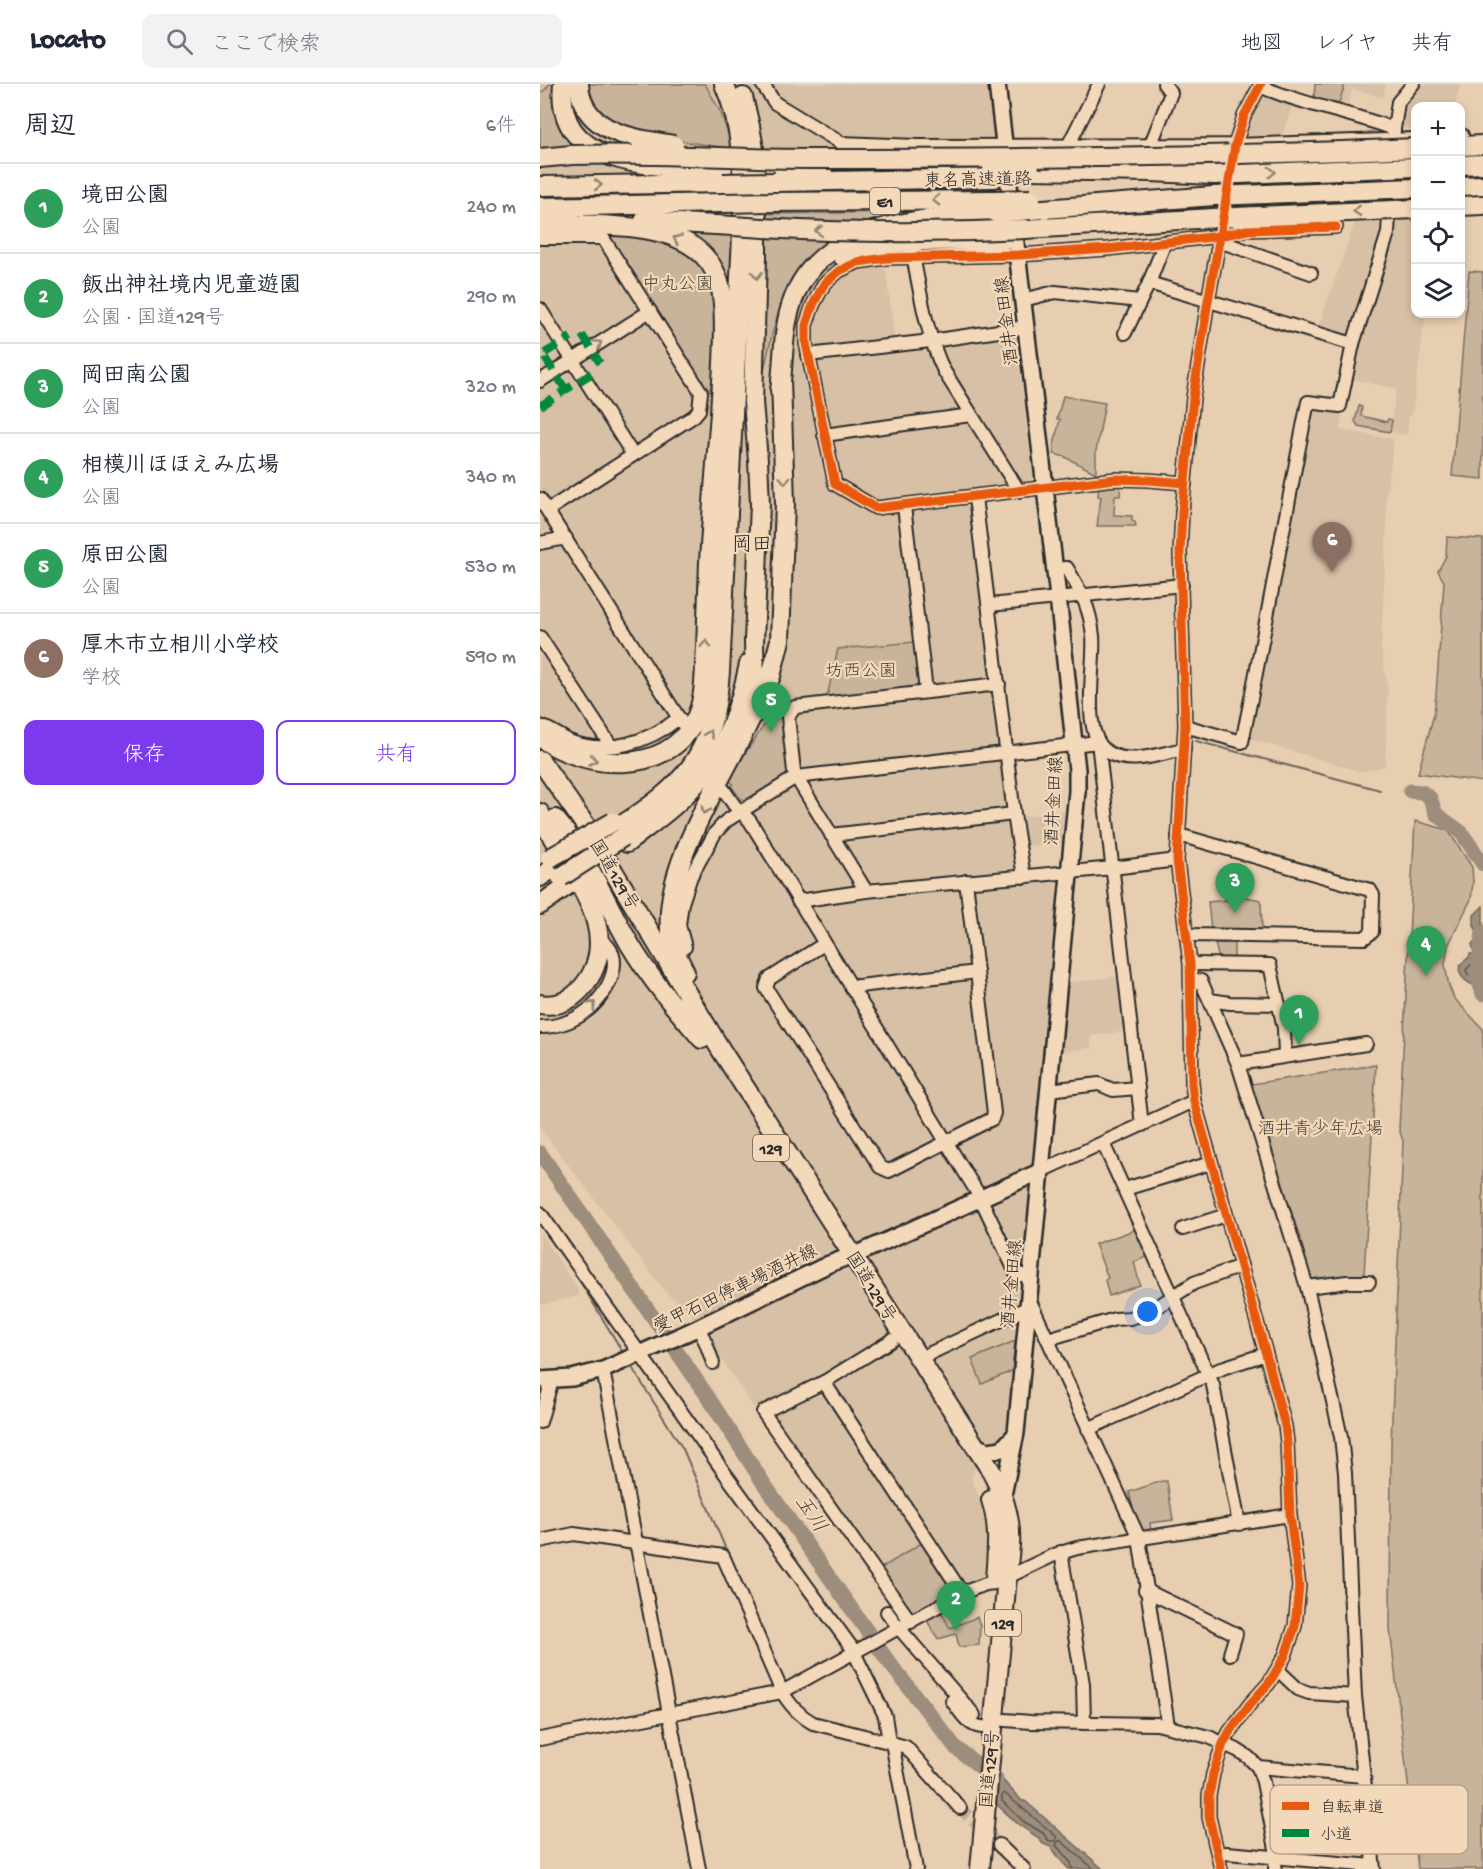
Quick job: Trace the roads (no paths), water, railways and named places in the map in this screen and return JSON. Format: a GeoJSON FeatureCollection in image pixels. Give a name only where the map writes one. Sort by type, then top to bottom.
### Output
{"type":"FeatureCollection","features":[{"type":"Feature","properties":{"kind":"highway"},"geometry":{"type":"LineString","coordinates":[[563,84],[563,100],[569,122],[581,138],[597,150],[619,160],[641,165],[723,176]]}},
{"type":"Feature","properties":{"kind":"highway"},"geometry":{"type":"LineString","coordinates":[[579,84],[586,109],[598,123],[614,132],[639,139],[725,154],[776,170]]}},
{"type":"Feature","properties":{"kind":"highway"},"geometry":{"type":"LineString","coordinates":[[711,84],[729,117],[741,148]]}},
{"type":"Feature","properties":{"kind":"highway"},"geometry":{"type":"LineString","coordinates":[[681,789],[711,729],[717,704],[720,672],[743,217],[741,148],[735,114],[724,84]]}},
{"type":"Feature","properties":{"kind":"highway"},"geometry":{"type":"LineString","coordinates":[[738,84],[750,126],[756,175],[758,257],[753,402],[760,504],[754,640],[755,699],[750,720]]}},
{"type":"Feature","properties":{"kind":"highway"},"geometry":{"type":"LineString","coordinates":[[1465,140],[1483,145]]}},
{"type":"Feature","properties":{"kind":"highway"},"geometry":{"type":"LineString","coordinates":[[540,158],[572,155],[656,154],[776,170],[1411,148]]}},
{"type":"Feature","properties":{"kind":"highway"},"geometry":{"type":"LineString","coordinates":[[1465,165],[1483,164]]}},
{"type":"Feature","properties":{"kind":"highway","name":"東名高速道路"},"geometry":{"type":"LineString","coordinates":[[540,186],[723,176],[776,170],[1214,175],[1411,167]]}},
{"type":"Feature","properties":{"kind":"highway"},"geometry":{"type":"LineString","coordinates":[[1465,186],[1483,185]]}},
{"type":"Feature","properties":{"kind":"highway","name":"東名高速道路"},"geometry":{"type":"LineString","coordinates":[[540,207],[775,202],[995,206],[1411,188]]}},
{"type":"Feature","properties":{"kind":"highway"},"geometry":{"type":"LineString","coordinates":[[1465,206],[1483,205]]}},
{"type":"Feature","properties":{"kind":"highway"},"geometry":{"type":"LineString","coordinates":[[721,1050],[674,947],[670,929],[670,908],[683,856],[771,676],[780,640],[786,503],[783,351],[787,321],[798,287],[819,260],[836,247],[864,234],[995,206]]}},
{"type":"Feature","properties":{"kind":"highway"},"geometry":{"type":"LineString","coordinates":[[783,351],[791,319],[801,296],[822,269],[840,257],[883,244],[1023,241],[1217,230],[1253,216],[1411,209]]}},
{"type":"Feature","properties":{"kind":"highway"},"geometry":{"type":"LineString","coordinates":[[540,224],[648,221],[1023,241]]}},
{"type":"Feature","properties":{"kind":"highway"},"geometry":{"type":"LineString","coordinates":[[540,737],[575,756],[596,761],[620,763],[640,760],[658,754],[675,744],[687,732],[699,710],[703,693],[722,383],[722,296],[717,277],[708,260],[701,253],[673,237],[652,231],[625,227],[564,224]]}},
{"type":"Feature","properties":{"kind":"highway"},"geometry":{"type":"LineString","coordinates":[[760,504],[777,419],[782,380]]}},
{"type":"Feature","properties":{"kind":"highway"},"geometry":{"type":"LineString","coordinates":[[713,508],[731,447],[722,383]]}},
{"type":"Feature","properties":{"kind":"highway"},"geometry":{"type":"LineString","coordinates":[[540,890],[552,871],[620,832],[707,770],[726,735],[740,700],[754,640]]}},
{"type":"Feature","properties":{"kind":"highway","name":"国道129号"},"geometry":{"type":"LineString","coordinates":[[540,760],[598,845],[848,1257],[892,1340],[980,1477],[990,1499],[997,1519],[1001,1578],[982,1733]]}},
{"type":"Feature","properties":{"kind":"highway","name":"国道129号"},"geometry":{"type":"LineString","coordinates":[[540,779],[606,878],[702,1039],[918,1359],[975,1446],[1003,1496],[1011,1533],[1001,1578],[973,1810],[969,1869]]}},
{"type":"Feature","properties":{"kind":"highway"},"geometry":{"type":"LineString","coordinates":[[548,816],[565,832],[599,886],[636,954],[702,1039]]}},
{"type":"Feature","properties":{"kind":"highway"},"geometry":{"type":"LineString","coordinates":[[540,1004],[552,1005],[565,1002],[584,987],[596,962],[599,939],[595,917],[589,902],[547,829],[548,816]]}},
{"type":"Feature","properties":{"kind":"highway"},"geometry":{"type":"LineString","coordinates":[[540,905],[552,871]]}},
{"type":"Feature","properties":{"kind":"highway","name":"国道129号"},"geometry":{"type":"LineString","coordinates":[[973,1810],[980,1869]]}},
{"type":"Feature","properties":{"kind":"main road","name":"酒井金田線"},"geometry":{"type":"LineString","coordinates":[[997,1519],[1017,1433],[1077,790],[1075,745],[1023,300],[1023,241],[1005,146],[998,84]]}},
{"type":"Feature","properties":{"kind":"main road","name":"愛甲石田停車場酒井線"},"geometry":{"type":"LineString","coordinates":[[546,1380],[579,1377],[603,1370],[1041,1170]]}},
{"type":"Feature","properties":{"kind":"main road"},"geometry":{"type":"LineString","coordinates":[[975,1446],[988,1451],[1002,1449],[1017,1433]]}},
{"type":"Feature","properties":{"kind":"street"},"geometry":{"type":"LineString","coordinates":[[762,84],[775,103],[841,142],[896,150],[1005,146],[1235,145],[1393,134],[1411,138]]}},
{"type":"Feature","properties":{"kind":"street"},"geometry":{"type":"LineString","coordinates":[[1068,146],[1099,84]]}},
{"type":"Feature","properties":{"kind":"street"},"geometry":{"type":"LineString","coordinates":[[1151,144],[1171,93],[1164,84]]}},
{"type":"Feature","properties":{"kind":"street"},"geometry":{"type":"LineString","coordinates":[[1055,569],[1067,567],[1083,595],[1090,614],[1093,638],[1092,718],[1094,735],[1105,751],[1124,758],[1137,759],[1185,739],[1242,742],[1308,402],[1340,406],[1353,344],[1389,233],[1393,134],[1398,102],[1413,84]]}},
{"type":"Feature","properties":{"kind":"street"},"geometry":{"type":"LineString","coordinates":[[1221,1869],[1211,1829],[1209,1797],[1213,1774],[1223,1744],[1239,1718],[1278,1671],[1291,1642],[1299,1597],[1290,1515],[1285,1426],[1194,1101],[1192,1083],[1190,964],[1177,860],[1185,739],[1180,552],[1193,398],[1217,230],[1235,145],[1244,116],[1261,85],[1276,93],[1367,119],[1393,134]]}},
{"type":"Feature","properties":{"kind":"street"},"geometry":{"type":"LineString","coordinates":[[1185,483],[1115,479],[876,508],[835,484],[806,343],[806,325],[813,305],[824,284],[839,271],[858,262],[1023,241],[1108,249],[1165,242],[1217,230],[1336,227]]}},
{"type":"Feature","properties":{"kind":"street"},"geometry":{"type":"LineString","coordinates":[[1217,230],[1311,273]]}},
{"type":"Feature","properties":{"kind":"street"},"geometry":{"type":"LineString","coordinates":[[540,238],[603,238],[701,392],[702,402],[694,416],[548,510]]}},
{"type":"Feature","properties":{"kind":"street"},"geometry":{"type":"LineString","coordinates":[[1125,333],[1149,283],[1165,242]]}},
{"type":"Feature","properties":{"kind":"street"},"geometry":{"type":"LineString","coordinates":[[913,254],[931,341],[944,371],[1019,491]]}},
{"type":"Feature","properties":{"kind":"street"},"geometry":{"type":"LineString","coordinates":[[1149,283],[1353,344]]}},
{"type":"Feature","properties":{"kind":"street"},"geometry":{"type":"LineString","coordinates":[[1023,300],[1055,292],[1140,301]]}},
{"type":"Feature","properties":{"kind":"street"},"geometry":{"type":"LineString","coordinates":[[540,309],[633,455]]}},
{"type":"Feature","properties":{"kind":"street"},"geometry":{"type":"LineString","coordinates":[[540,381],[650,311]]}},
{"type":"Feature","properties":{"kind":"street"},"geometry":{"type":"LineString","coordinates":[[808,355],[1026,327]]}},
{"type":"Feature","properties":{"kind":"street"},"geometry":{"type":"LineString","coordinates":[[824,435],[971,415]]}},
{"type":"Feature","properties":{"kind":"street"},"geometry":{"type":"LineString","coordinates":[[975,496],[1014,814],[1024,877]]}},
{"type":"Feature","properties":{"kind":"street"},"geometry":{"type":"LineString","coordinates":[[540,498],[680,720],[633,743],[611,746],[584,745],[540,726]]}},
{"type":"Feature","properties":{"kind":"street"},"geometry":{"type":"LineString","coordinates":[[904,506],[926,691]]}},
{"type":"Feature","properties":{"kind":"street"},"geometry":{"type":"LineString","coordinates":[[540,543],[566,538]]}},
{"type":"Feature","properties":{"kind":"street"},"geometry":{"type":"LineString","coordinates":[[990,604],[1182,585]]}},
{"type":"Feature","properties":{"kind":"street"},"geometry":{"type":"LineString","coordinates":[[540,637],[611,746]]}},
{"type":"Feature","properties":{"kind":"street"},"geometry":{"type":"LineString","coordinates":[[866,891],[796,777],[788,717],[795,707],[999,684]]}},
{"type":"Feature","properties":{"kind":"street"},"geometry":{"type":"LineString","coordinates":[[685,947],[680,931],[680,913],[688,882],[715,833],[726,821],[796,777],[1098,742]]}},
{"type":"Feature","properties":{"kind":"street"},"geometry":{"type":"LineString","coordinates":[[1098,742],[1142,1125]]}},
{"type":"Feature","properties":{"kind":"street"},"geometry":{"type":"LineString","coordinates":[[724,790],[750,821],[981,1197],[1016,1273],[1031,1278]]}},
{"type":"Feature","properties":{"kind":"street"},"geometry":{"type":"LineString","coordinates":[[831,835],[1014,814]]}},
{"type":"Feature","properties":{"kind":"street"},"geometry":{"type":"LineString","coordinates":[[1178,837],[1186,837],[1370,890],[1373,895],[1372,932],[1364,938],[1188,935]]}},
{"type":"Feature","properties":{"kind":"street"},"geometry":{"type":"LineString","coordinates":[[798,901],[866,891],[1177,860]]}},
{"type":"Feature","properties":{"kind":"street"},"geometry":{"type":"LineString","coordinates":[[824,944],[769,979],[766,988],[880,1167],[889,1171],[992,1119],[994,1113],[966,881]]}},
{"type":"Feature","properties":{"kind":"street"},"geometry":{"type":"LineString","coordinates":[[540,1027],[569,1022],[590,1009],[603,993],[614,973],[615,966],[611,949],[606,942],[599,939]]}},
{"type":"Feature","properties":{"kind":"street"},"geometry":{"type":"LineString","coordinates":[[1190,964],[1270,965],[1284,1028],[1285,1056]]}},
{"type":"Feature","properties":{"kind":"street"},"geometry":{"type":"LineString","coordinates":[[851,987],[977,972]]}},
{"type":"Feature","properties":{"kind":"street"},"geometry":{"type":"LineString","coordinates":[[1191,979],[1201,981],[1238,1064],[1307,1287],[1341,1437],[1355,1696],[1364,1785]]}},
{"type":"Feature","properties":{"kind":"street"},"geometry":{"type":"LineString","coordinates":[[1210,1000],[1230,1003],[1279,1004]]}},
{"type":"Feature","properties":{"kind":"street"},"geometry":{"type":"LineString","coordinates":[[1238,1064],[1366,1044]]}},
{"type":"Feature","properties":{"kind":"street"},"geometry":{"type":"LineString","coordinates":[[1049,1090],[1099,1084],[1113,1090],[1137,1088]]}},
{"type":"Feature","properties":{"kind":"street"},"geometry":{"type":"LineString","coordinates":[[1041,1170],[1194,1101]]}},
{"type":"Feature","properties":{"kind":"street"},"geometry":{"type":"LineString","coordinates":[[1103,1143],[1213,1385],[1239,1524]]}},
{"type":"Feature","properties":{"kind":"street"},"geometry":{"type":"LineString","coordinates":[[1125,1189],[1211,1163]]}},
{"type":"Feature","properties":{"kind":"street"},"geometry":{"type":"LineString","coordinates":[[540,1214],[644,1352],[856,1652],[885,1716],[916,1869]]}},
{"type":"Feature","properties":{"kind":"street"},"geometry":{"type":"LineString","coordinates":[[1187,1225],[1226,1215]]}},
{"type":"Feature","properties":{"kind":"street"},"geometry":{"type":"LineString","coordinates":[[1048,1339],[1115,1319],[1130,1318],[1149,1312],[1194,1283],[1241,1266]]}},
{"type":"Feature","properties":{"kind":"street"},"geometry":{"type":"LineString","coordinates":[[1307,1287],[1369,1282]]}},
{"type":"Feature","properties":{"kind":"street"},"geometry":{"type":"LineString","coordinates":[[918,1359],[1029,1304],[1048,1339],[1138,1539],[1168,1726]]}},
{"type":"Feature","properties":{"kind":"street"},"geometry":{"type":"LineString","coordinates":[[697,1328],[706,1343],[713,1363]]}},
{"type":"Feature","properties":{"kind":"street"},"geometry":{"type":"LineString","coordinates":[[892,1340],[824,1382],[763,1412],[910,1622]]}},
{"type":"Feature","properties":{"kind":"street"},"geometry":{"type":"LineString","coordinates":[[1088,1429],[1238,1362],[1266,1354]]}},
{"type":"Feature","properties":{"kind":"street"},"geometry":{"type":"LineString","coordinates":[[603,1370],[699,1869]]}},
{"type":"Feature","properties":{"kind":"street"},"geometry":{"type":"LineString","coordinates":[[540,1422],[546,1380]]}},
{"type":"Feature","properties":{"kind":"street"},"geometry":{"type":"LineString","coordinates":[[824,1382],[962,1593]]}},
{"type":"Feature","properties":{"kind":"street"},"geometry":{"type":"LineString","coordinates":[[540,1739],[782,1692],[962,1593],[1014,1574],[1061,1552],[1290,1515]]}},
{"type":"Feature","properties":{"kind":"street"},"geometry":{"type":"LineString","coordinates":[[540,1541],[574,1534],[723,1556],[782,1692],[793,1709],[813,1723],[889,1740],[906,1747],[973,1810]]}},
{"type":"Feature","properties":{"kind":"street"},"geometry":{"type":"LineString","coordinates":[[1061,1552],[1083,1684],[1084,1724]]}},
{"type":"Feature","properties":{"kind":"street"},"geometry":{"type":"LineString","coordinates":[[1145,1590],[1236,1634],[1230,1654]]}},
{"type":"Feature","properties":{"kind":"street"},"geometry":{"type":"LineString","coordinates":[[887,1612],[897,1629],[941,1677],[937,1680],[967,1721],[982,1733]]}},
{"type":"Feature","properties":{"kind":"street"},"geometry":{"type":"LineString","coordinates":[[1278,1671],[1298,1689],[1310,1693],[1355,1696]]}},
{"type":"Feature","properties":{"kind":"street"},"geometry":{"type":"LineString","coordinates":[[1005,1720],[1084,1724],[1157,1724],[1209,1737],[1248,1757],[1258,1767],[1270,1812]]}},
{"type":"Feature","properties":{"kind":"street"},"geometry":{"type":"LineString","coordinates":[[1258,1767],[1363,1776]]}},
{"type":"Feature","properties":{"kind":"street"},"geometry":{"type":"LineString","coordinates":[[999,1845],[1024,1869]]}},
{"type":"Feature","properties":{"kind":"street"},"geometry":{"type":"LineString","coordinates":[[1218,1854],[1227,1853],[1275,1863],[1373,1867]]}},
{"type":"Feature","properties":{"kind":"water"},"geometry":{"type":"Polygon","coordinates":[[[1483,906],[1481,961],[1473,985],[1462,977],[1459,971],[1462,963],[1474,953],[1472,944],[1480,936],[1474,926],[1474,915],[1483,906]]]}},
{"type":"Feature","properties":{"kind":"water"},"geometry":{"type":"Polygon","coordinates":[[[997,1774],[1022,1801],[1025,1801],[1103,1869],[1069,1869],[1051,1847],[1043,1844],[1039,1838],[1019,1825],[995,1803],[997,1774]]]}},
{"type":"Feature","properties":{"kind":"waterway"},"geometry":{"type":"LineString","coordinates":[[772,84],[778,97],[804,114]]}},
{"type":"Feature","properties":{"kind":"waterway"},"geometry":{"type":"LineString","coordinates":[[921,266],[933,322]]}},
{"type":"Feature","properties":{"kind":"waterway"},"geometry":{"type":"LineString","coordinates":[[945,359],[1019,479]]}},
{"type":"Feature","properties":{"kind":"waterway"},"geometry":{"type":"LineString","coordinates":[[1093,604],[1098,627]]}},
{"type":"Feature","properties":{"kind":"waterway"},"geometry":{"type":"LineString","coordinates":[[1098,672],[1098,720]]}},
{"type":"Feature","properties":{"kind":"waterway"},"geometry":{"type":"LineString","coordinates":[[1196,741],[1380,790]]}},
{"type":"Feature","properties":{"kind":"waterway"},"geometry":{"type":"LineString","coordinates":[[1154,750],[1173,744]]}},
{"type":"Feature","properties":{"kind":"waterway"},"geometry":{"type":"LineString","coordinates":[[1410,791],[1422,792],[1430,798],[1436,814],[1461,832],[1483,864]]}},
{"type":"Feature","properties":{"kind":"waterway"},"geometry":{"type":"LineString","coordinates":[[1483,932],[1477,976],[1483,994]]}},
{"type":"Feature","properties":{"kind":"waterway","name":"玉川"},"geometry":{"type":"LineString","coordinates":[[540,1153],[708,1397],[762,1481],[888,1661],[956,1748],[996,1779]]}},
{"type":"Feature","properties":{"kind":"waterway"},"geometry":{"type":"LineString","coordinates":[[572,1268],[622,1351]]}},
{"type":"Feature","properties":{"kind":"waterway"},"geometry":{"type":"LineString","coordinates":[[633,1369],[683,1449],[727,1552]]}},
{"type":"Feature","properties":{"kind":"waterway"},"geometry":{"type":"LineString","coordinates":[[743,1588],[785,1683]]}},
{"type":"Feature","properties":{"kind":"tunnel"},"geometry":{"type":"LineString","coordinates":[[896,155],[908,227]]}},
{"type":"Feature","properties":{"kind":"tunnel"},"geometry":{"type":"LineString","coordinates":[[960,1808],[999,1845]]}},
{"type":"Feature","properties":{"kind":"place","name":"厚木市立相川小学校"},"geometry":{"type":"Point","coordinates":[1332,572]}},
{"type":"Feature","properties":{"kind":"place","name":"原田公園"},"geometry":{"type":"Point","coordinates":[771,732]}},
{"type":"Feature","properties":{"kind":"place","name":"岡田南公園"},"geometry":{"type":"Point","coordinates":[1235,913]}},
{"type":"Feature","properties":{"kind":"place","name":"相模川ほほえみ広場"},"geometry":{"type":"Point","coordinates":[1426,976]}},
{"type":"Feature","properties":{"kind":"place","name":"境田公園"},"geometry":{"type":"Point","coordinates":[1299,1045]}},
{"type":"Feature","properties":{"kind":"place","name":"飯出神社境内児童遊園"},"geometry":{"type":"Point","coordinates":[956,1631]}},
{"type":"Feature","properties":{"kind":"district","name":"岡田"},"geometry":{"type":"Point","coordinates":[752,543]}},
{"type":"Feature","properties":{"kind":"park label","name":"中丸公園"},"geometry":{"type":"Point","coordinates":[678,283]}},
{"type":"Feature","properties":{"kind":"park label","name":"坊西公園"},"geometry":{"type":"Point","coordinates":[861,670]}},
{"type":"Feature","properties":{"kind":"park label","name":"酒井青少年広場"},"geometry":{"type":"Point","coordinates":[1320,1128]}}]}
